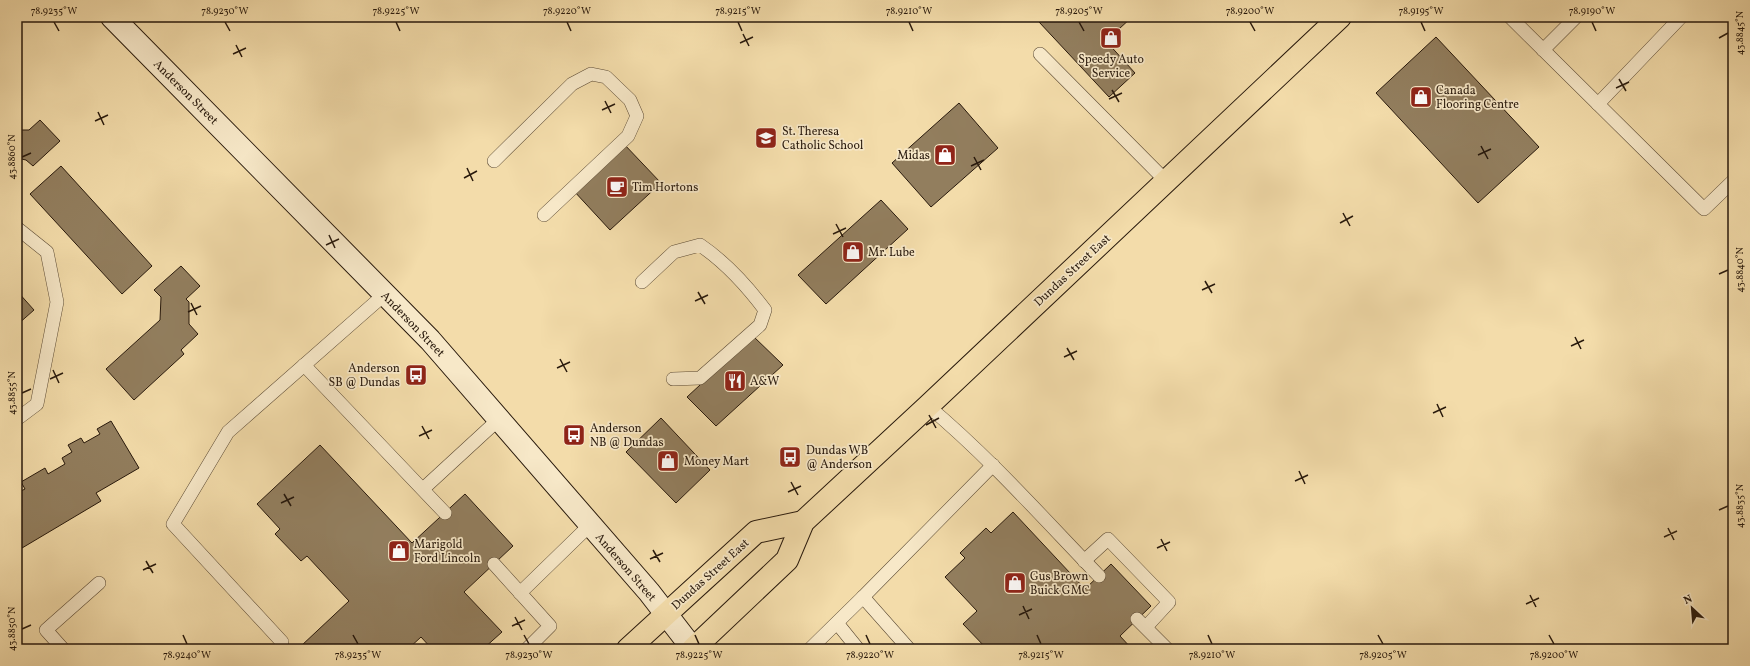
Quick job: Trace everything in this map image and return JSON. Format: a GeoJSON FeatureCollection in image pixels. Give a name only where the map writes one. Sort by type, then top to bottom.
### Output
{"type":"FeatureCollection","features":[{"type":"Feature","properties":{"kind":"main road","name":"Anderson Street"},"geometry":{"type":"LineString","coordinates":[[112,17],[430,340],[666,614],[693,649]]}},
{"type":"Feature","properties":{"kind":"main road","name":"Dundas Street East"},"geometry":{"type":"LineString","coordinates":[[693,649],[787,560],[803,522],[1340,17]]}},
{"type":"Feature","properties":{"kind":"main road","name":"Dundas Street East"},"geometry":{"type":"LineString","coordinates":[[628,649],[756,532],[803,522]]}},
{"type":"Feature","properties":{"kind":"lane"},"geometry":{"type":"LineString","coordinates":[[1510,17],[1704,209],[1733,181]]}},
{"type":"Feature","properties":{"kind":"lane"},"geometry":{"type":"LineString","coordinates":[[1543,50],[1576,17]]}},
{"type":"Feature","properties":{"kind":"lane"},"geometry":{"type":"LineString","coordinates":[[1598,104],[1681,17]]}},
{"type":"Feature","properties":{"kind":"lane"},"geometry":{"type":"LineString","coordinates":[[1040,54],[1166,181]]}},
{"type":"Feature","properties":{"kind":"lane"},"geometry":{"type":"LineString","coordinates":[[494,161],[572,84],[591,74],[606,77],[630,100],[637,116],[628,136],[544,215]]}},
{"type":"Feature","properties":{"kind":"lane"},"geometry":{"type":"LineString","coordinates":[[17,228],[47,252],[57,302],[37,404],[17,419]]}},
{"type":"Feature","properties":{"kind":"lane"},"geometry":{"type":"LineString","coordinates":[[642,282],[674,252],[700,245],[718,259],[754,295],[765,310],[760,326],[700,378],[673,379]]}},
{"type":"Feature","properties":{"kind":"lane"},"geometry":{"type":"LineString","coordinates":[[282,642],[173,524],[228,432],[385,294]]}},
{"type":"Feature","properties":{"kind":"lane"},"geometry":{"type":"LineString","coordinates":[[304,364],[445,513]]}},
{"type":"Feature","properties":{"kind":"lane"},"geometry":{"type":"LineString","coordinates":[[928,406],[958,431],[993,465],[1099,576]]}},
{"type":"Feature","properties":{"kind":"lane"},"geometry":{"type":"LineString","coordinates":[[423,489],[498,420]]}},
{"type":"Feature","properties":{"kind":"lane"},"geometry":{"type":"LineString","coordinates":[[810,649],[993,465]]}},
{"type":"Feature","properties":{"kind":"lane"},"geometry":{"type":"LineString","coordinates":[[520,593],[590,525]]}},
{"type":"Feature","properties":{"kind":"lane"},"geometry":{"type":"LineString","coordinates":[[1084,561],[1108,539],[1169,602],[1141,623],[1167,649]]}},
{"type":"Feature","properties":{"kind":"lane"},"geometry":{"type":"LineString","coordinates":[[494,564],[550,626],[527,649]]}},
{"type":"Feature","properties":{"kind":"lane"},"geometry":{"type":"LineString","coordinates":[[63,649],[46,630],[98,583]]}},
{"type":"Feature","properties":{"kind":"lane"},"geometry":{"type":"LineString","coordinates":[[863,597],[909,649]]}},
{"type":"Feature","properties":{"kind":"lane"},"geometry":{"type":"LineString","coordinates":[[836,623],[858,649]]}},
{"type":"Feature","properties":{"kind":"building"},"geometry":{"type":"Polygon","coordinates":[[[1043,17],[1132,17],[1106,41],[1135,73],[1109,97],[1039,22],[1043,17]]]}},
{"type":"Feature","properties":{"kind":"building"},"geometry":{"type":"Polygon","coordinates":[[[1436,37],[1539,147],[1478,203],[1376,93],[1436,37]]]}},
{"type":"Feature","properties":{"kind":"building","name":"Midas"},"geometry":{"type":"Polygon","coordinates":[[[959,103],[998,148],[931,207],[892,163],[959,103]]]}},
{"type":"Feature","properties":{"kind":"building"},"geometry":{"type":"Polygon","coordinates":[[[40,120],[60,141],[33,166],[26,160],[17,158],[17,130],[29,130],[40,120]]]}},
{"type":"Feature","properties":{"kind":"building","name":"Tim Hortons"},"geometry":{"type":"Polygon","coordinates":[[[623,143],[661,183],[610,230],[573,190],[623,143]]]}},
{"type":"Feature","properties":{"kind":"building"},"geometry":{"type":"Polygon","coordinates":[[[61,166],[152,266],[122,294],[30,194],[61,166]]]}},
{"type":"Feature","properties":{"kind":"building","name":"Mr. Lube"},"geometry":{"type":"Polygon","coordinates":[[[881,200],[908,229],[826,304],[798,275],[881,200]]]}},
{"type":"Feature","properties":{"kind":"building"},"geometry":{"type":"Polygon","coordinates":[[[181,266],[200,286],[186,299],[189,302],[189,324],[198,334],[181,350],[184,354],[134,400],[106,369],[160,320],[161,297],[154,290],[181,266]]]}},
{"type":"Feature","properties":{"kind":"building"},"geometry":{"type":"Polygon","coordinates":[[[17,291],[34,310],[17,325],[17,291]]]}},
{"type":"Feature","properties":{"kind":"building","name":"A&W"},"geometry":{"type":"Polygon","coordinates":[[[753,336],[783,365],[716,426],[687,397],[753,336]]]}},
{"type":"Feature","properties":{"kind":"building","name":"Money Mart"},"geometry":{"type":"Polygon","coordinates":[[[661,418],[710,470],[676,503],[626,452],[661,418]]]}},
{"type":"Feature","properties":{"kind":"building"},"geometry":{"type":"Polygon","coordinates":[[[111,421],[139,468],[96,493],[101,501],[17,551],[17,493],[25,489],[21,482],[45,468],[48,474],[65,464],[62,458],[72,452],[68,445],[81,438],[84,443],[100,434],[97,429],[111,421]]]}},
{"type":"Feature","properties":{"kind":"building","name":"Marigold Ford Lincoln"},"geometry":{"type":"Polygon","coordinates":[[[320,445],[412,543],[465,494],[513,546],[464,592],[502,632],[483,649],[432,649],[421,637],[408,649],[304,649],[301,646],[349,601],[307,556],[301,561],[275,534],[280,529],[257,504],[320,445]]]}},
{"type":"Feature","properties":{"kind":"building","name":"Gus Brown Buick GMC"},"geometry":{"type":"Polygon","coordinates":[[[1013,512],[1085,589],[1111,564],[1151,606],[1120,636],[1132,649],[987,649],[963,624],[977,611],[945,577],[965,558],[960,553],[986,528],[991,533],[1013,512]]]}},
{"type":"Feature","properties":{"kind":"place","name":"Speedy Auto Service"},"geometry":{"type":"Point","coordinates":[1111,38]}},
{"type":"Feature","properties":{"kind":"place","name":"Canada Flooring Centre"},"geometry":{"type":"Point","coordinates":[1421,97]}},
{"type":"Feature","properties":{"kind":"place","name":"St. Theresa Catholic School"},"geometry":{"type":"Point","coordinates":[766,138]}},
{"type":"Feature","properties":{"kind":"place","name":"Midas"},"geometry":{"type":"Point","coordinates":[945,155]}},
{"type":"Feature","properties":{"kind":"place","name":"Tim Hortons"},"geometry":{"type":"Point","coordinates":[617,187]}},
{"type":"Feature","properties":{"kind":"place","name":"Mr. Lube"},"geometry":{"type":"Point","coordinates":[853,252]}},
{"type":"Feature","properties":{"kind":"place","name":"Anderson SB @ Dundas"},"geometry":{"type":"Point","coordinates":[416,375]}},
{"type":"Feature","properties":{"kind":"place","name":"A&W"},"geometry":{"type":"Point","coordinates":[735,381]}},
{"type":"Feature","properties":{"kind":"place","name":"Anderson NB @ Dundas"},"geometry":{"type":"Point","coordinates":[574,435]}},
{"type":"Feature","properties":{"kind":"place","name":"Dundas WB @ Anderson"},"geometry":{"type":"Point","coordinates":[790,457]}},
{"type":"Feature","properties":{"kind":"place","name":"Money Mart"},"geometry":{"type":"Point","coordinates":[668,461]}},
{"type":"Feature","properties":{"kind":"place","name":"Marigold Ford Lincoln"},"geometry":{"type":"Point","coordinates":[399,551]}},
{"type":"Feature","properties":{"kind":"place","name":"Gus Brown Buick GMC"},"geometry":{"type":"Point","coordinates":[1015,583]}}]}
